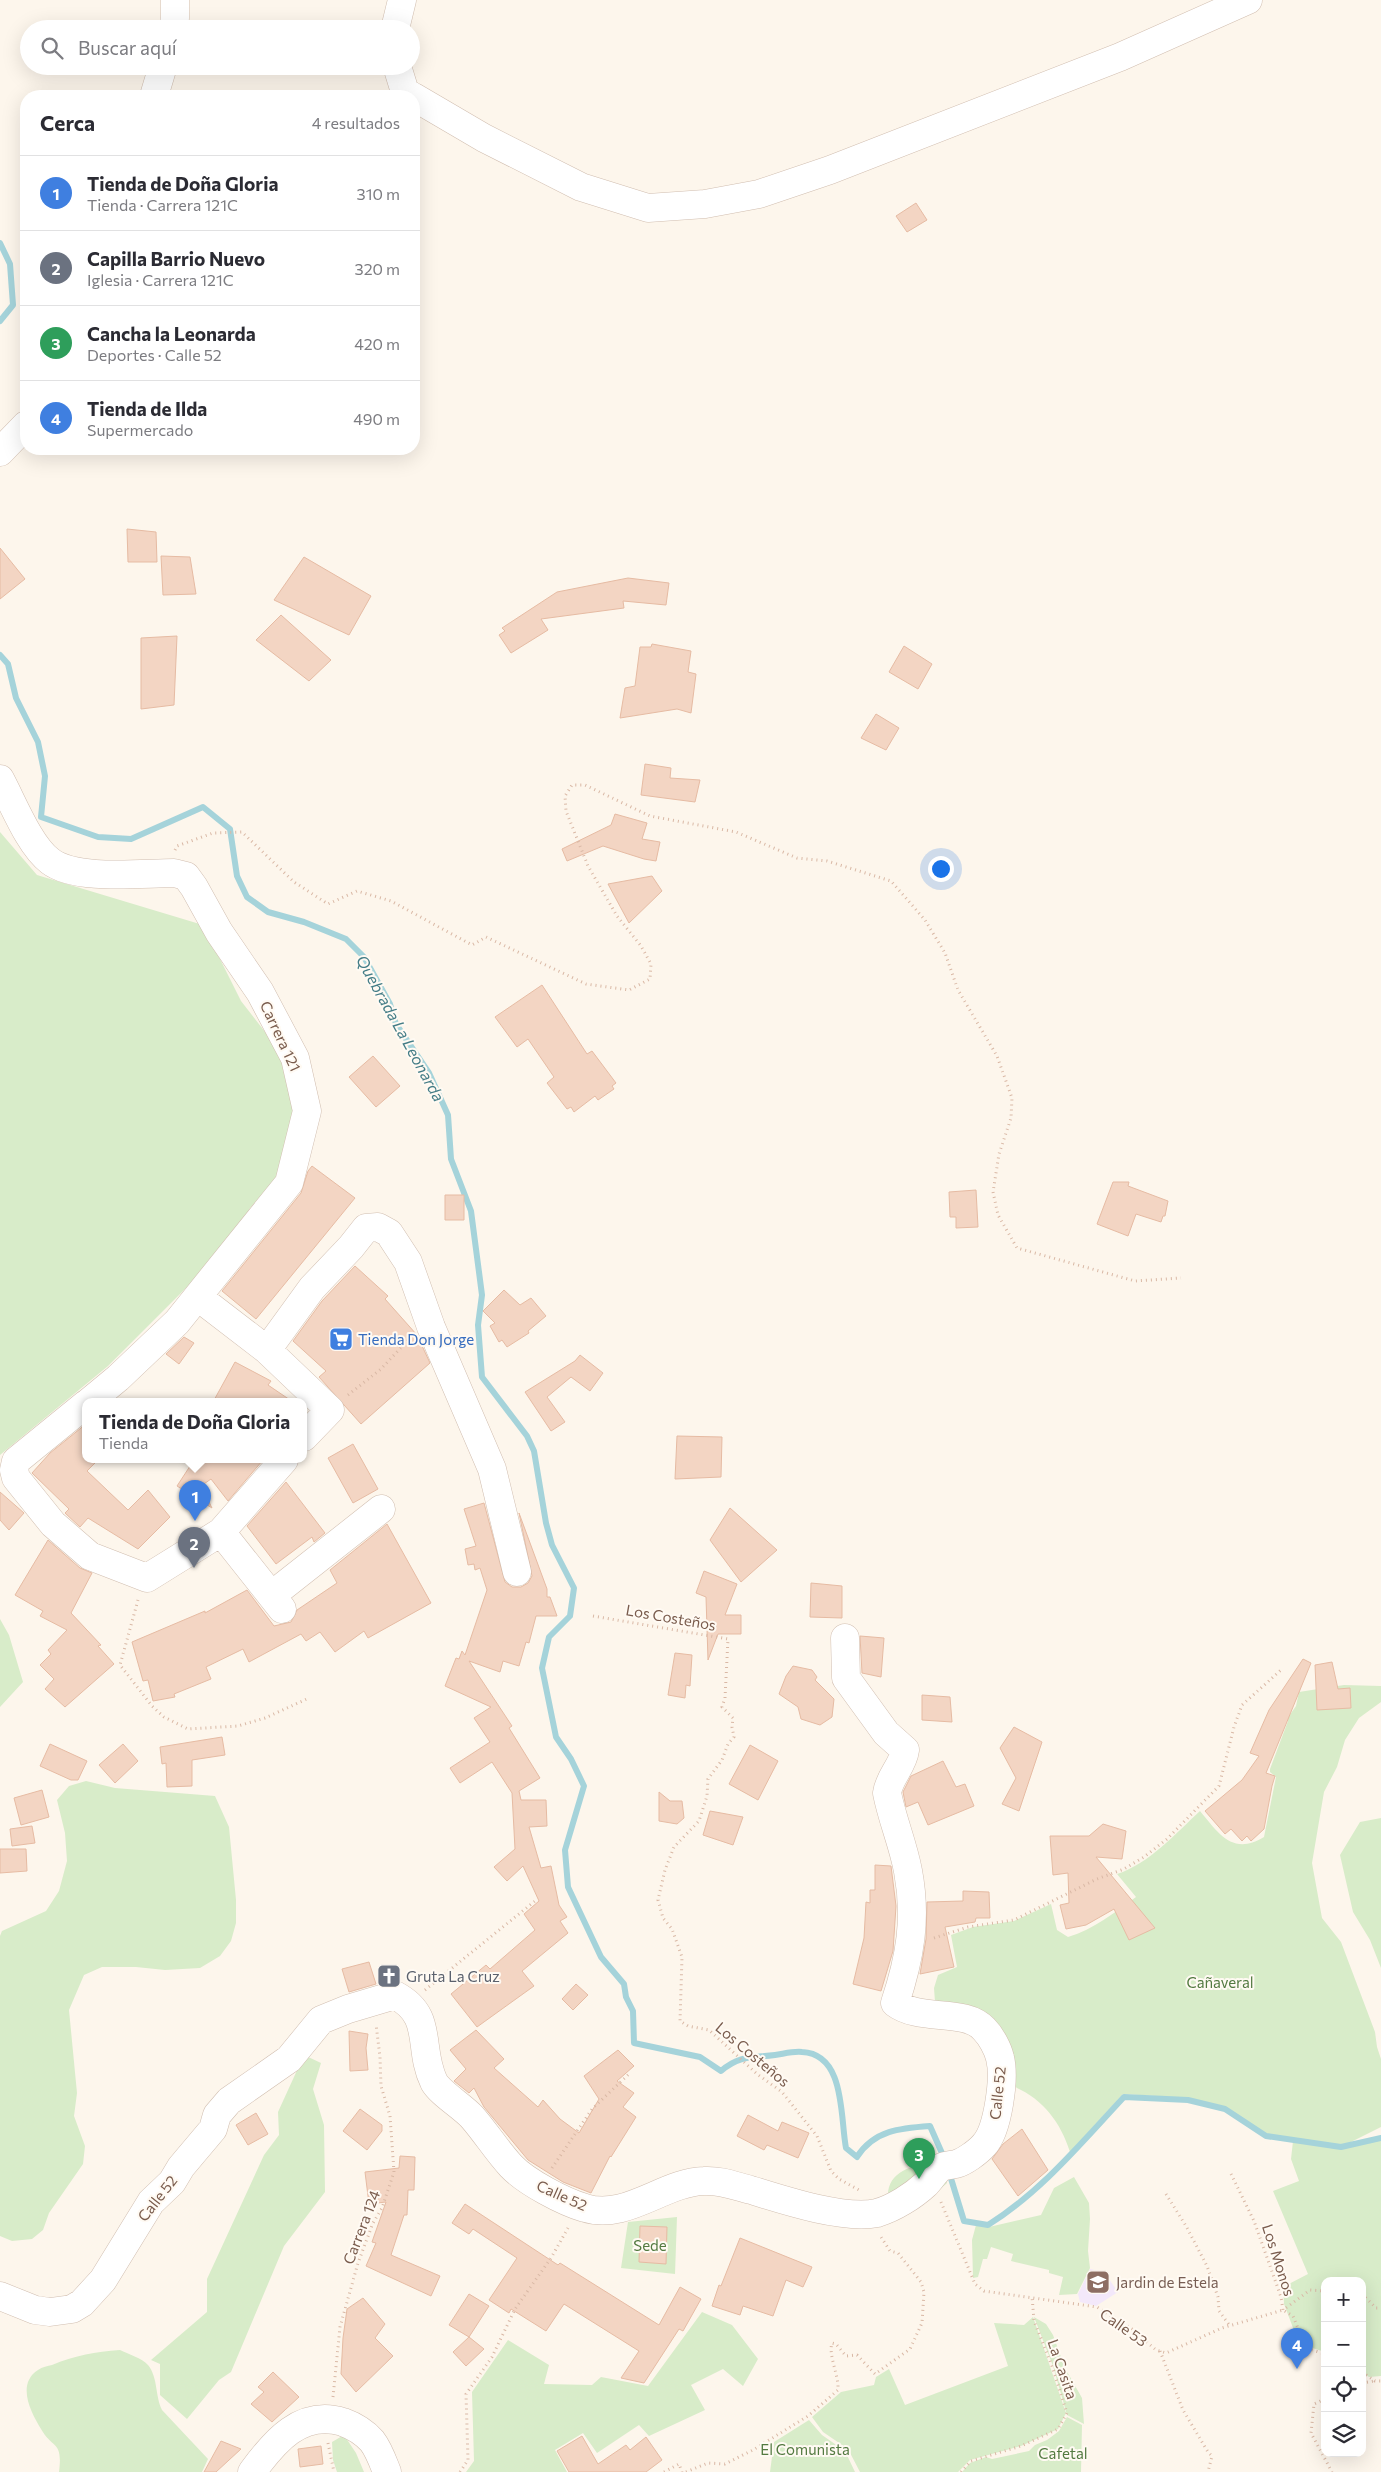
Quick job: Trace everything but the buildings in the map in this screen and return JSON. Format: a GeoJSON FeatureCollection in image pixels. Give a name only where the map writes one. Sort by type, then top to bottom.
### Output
{"type":"FeatureCollection","features":[{"type":"Feature","properties":{"kind":"street"},"geometry":{"type":"LineString","coordinates":[[175,0],[175,20]]}},
{"type":"Feature","properties":{"kind":"street"},"geometry":{"type":"LineString","coordinates":[[397,20],[402,0]]}},
{"type":"Feature","properties":{"kind":"street"},"geometry":{"type":"LineString","coordinates":[[420,101],[484,138],[581,187],[648,208],[705,204],[760,194],[830,170],[1120,57],[1248,0]]}},
{"type":"Feature","properties":{"kind":"street"},"geometry":{"type":"LineString","coordinates":[[156,90],[160,75]]}},
{"type":"Feature","properties":{"kind":"street"},"geometry":{"type":"LineString","coordinates":[[400,75],[404,90]]}},
{"type":"Feature","properties":{"kind":"street"},"geometry":{"type":"LineString","coordinates":[[0,452],[20,431]]}},
{"type":"Feature","properties":{"kind":"street","name":"Carrera 121"},"geometry":{"type":"LineString","coordinates":[[0,779],[36,846],[50,861],[67,869],[91,873],[164,873],[186,876],[260,992],[295,1058],[306,1111],[289,1182],[177,1322],[144,1354],[93,1398]]}},
{"type":"Feature","properties":{"kind":"street"},"geometry":{"type":"LineString","coordinates":[[267,1350],[312,1288],[352,1247],[366,1228],[378,1227],[389,1232],[400,1246],[416,1282],[431,1327],[492,1469],[517,1572]]}},
{"type":"Feature","properties":{"kind":"street"},"geometry":{"type":"LineString","coordinates":[[198,1297],[267,1350],[330,1410],[307,1434]]}},
{"type":"Feature","properties":{"kind":"street","name":"Carrera 121"},"geometry":{"type":"LineString","coordinates":[[82,1407],[16,1461],[14,1470],[16,1478],[53,1524],[90,1556],[147,1578]]}},
{"type":"Feature","properties":{"kind":"street"},"geometry":{"type":"LineString","coordinates":[[147,1578],[221,1532],[281,1463]]}},
{"type":"Feature","properties":{"kind":"street"},"geometry":{"type":"LineString","coordinates":[[221,1532],[277,1602],[382,1509]]}},
{"type":"Feature","properties":{"kind":"street","name":"Calle 52"},"geometry":{"type":"LineString","coordinates":[[0,2296],[35,2310],[50,2312],[72,2309],[82,2303],[103,2280],[151,2202],[172,2182],[181,2167],[213,2129],[217,2115],[229,2101],[289,2059],[321,2020],[348,2009],[402,2000],[421,2021],[425,2054],[435,2084],[473,2118],[513,2168],[542,2189],[586,2209],[615,2208],[646,2200],[686,2184],[704,2181],[734,2185],[830,2211],[851,2214],[876,2213],[896,2205],[926,2185],[943,2167],[959,2164],[983,2146],[991,2135],[997,2113],[1000,2058],[983,2027],[966,2019],[904,2010],[895,2003],[902,1983],[913,1924],[908,1871],[887,1793],[888,1783],[904,1757],[905,1750],[886,1733],[846,1678],[845,1638]]}},
{"type":"Feature","properties":{"kind":"street"},"geometry":{"type":"LineString","coordinates":[[252,2472],[271,2446],[290,2430],[307,2422],[332,2419],[355,2426],[371,2440],[382,2461]]}},
{"type":"Feature","properties":{"kind":"path"},"geometry":{"type":"LineString","coordinates":[[164,873],[177,846],[213,833],[242,832],[294,882],[328,904],[356,891],[391,901],[472,945],[486,937],[586,984],[629,990],[650,978],[651,964],[641,946],[617,916],[588,866],[566,811],[565,796],[572,786],[585,785],[650,816],[736,832],[798,858],[827,862],[891,881],[925,920],[945,953],[958,990],[998,1056],[1012,1098],[1011,1118],[999,1154],[993,1192],[998,1215],[1017,1248],[1089,1270],[1135,1281],[1181,1278]]}},
{"type":"Feature","properties":{"kind":"path"},"geometry":{"type":"LineString","coordinates":[[330,1410],[381,1369],[416,1332],[431,1327]]}},
{"type":"Feature","properties":{"kind":"path"},"geometry":{"type":"LineString","coordinates":[[147,1578],[135,1610],[120,1665],[152,1706],[164,1717],[188,1729],[238,1726],[266,1718],[309,1698]]}},
{"type":"Feature","properties":{"kind":"path","name":"Los Costeños"},"geometry":{"type":"LineString","coordinates":[[593,1616],[728,1639],[726,1691],[722,1707],[734,1718],[732,1727],[734,1737],[728,1744],[722,1760],[708,1779],[707,1796],[700,1821],[674,1848],[664,1870],[658,1900],[663,1918],[672,1929],[682,1957],[680,2021],[688,2026],[709,2030],[743,2062],[782,2092],[800,2112],[817,2136],[831,2171],[839,2179]]}},
{"type":"Feature","properties":{"kind":"path"},"geometry":{"type":"LineString","coordinates":[[929,1939],[968,1927],[1014,1920],[1097,1879],[1124,1870],[1144,1857],[1167,1838],[1220,1786],[1234,1727],[1242,1704],[1281,1670]]}},
{"type":"Feature","properties":{"kind":"path","name":"Carrera 124"},"geometry":{"type":"LineString","coordinates":[[334,2472],[325,2432],[332,2419],[340,2327],[358,2263],[373,2223],[382,2208],[394,2172],[390,2116],[381,2086],[380,2057],[375,2020],[446,1972],[535,1901]]}},
{"type":"Feature","properties":{"kind":"path"},"geometry":{"type":"LineString","coordinates":[[542,2189],[552,2168],[592,2109],[630,2073]]}},
{"type":"Feature","properties":{"kind":"path","name":"Los Monos"},"geometry":{"type":"LineString","coordinates":[[1231,2174],[1254,2221],[1281,2297],[1283,2310]]}},
{"type":"Feature","properties":{"kind":"path","name":"Calle 53"},"geometry":{"type":"LineString","coordinates":[[926,2185],[943,2204],[975,2284],[984,2291],[1002,2295],[1032,2296],[1097,2307],[1132,2329],[1160,2351],[1166,2353],[1230,2326],[1283,2310]]}},
{"type":"Feature","properties":{"kind":"path"},"geometry":{"type":"LineString","coordinates":[[1166,2194],[1186,2226],[1207,2266],[1218,2296],[1219,2310],[1230,2326]]}},
{"type":"Feature","properties":{"kind":"path"},"geometry":{"type":"LineString","coordinates":[[460,2472],[468,2460],[466,2394],[492,2357],[515,2309],[551,2258],[567,2230],[572,2202]]}},
{"type":"Feature","properties":{"kind":"path"},"geometry":{"type":"LineString","coordinates":[[686,2472],[708,2464],[725,2464],[808,2416],[838,2390],[839,2379],[832,2353],[832,2343],[840,2347],[846,2356],[857,2355],[874,2374],[910,2349],[922,2323],[924,2292],[917,2275],[898,2253],[890,2251],[880,2234],[881,2221],[876,2213]]}},
{"type":"Feature","properties":{"kind":"path","name":"Los Monos"},"geometry":{"type":"LineString","coordinates":[[1283,2310],[1304,2292],[1310,2290],[1321,2291]]}},
{"type":"Feature","properties":{"kind":"path","name":"La Casita"},"geometry":{"type":"LineString","coordinates":[[960,2472],[971,2461],[1020,2446],[1058,2429],[1067,2413],[1052,2366],[1034,2321],[1032,2296]]}},
{"type":"Feature","properties":{"kind":"path"},"geometry":{"type":"LineString","coordinates":[[1366,2298],[1376,2308],[1381,2308]]}},
{"type":"Feature","properties":{"kind":"path"},"geometry":{"type":"LineString","coordinates":[[1283,2310],[1293,2316],[1306,2348],[1321,2353]]}},
{"type":"Feature","properties":{"kind":"path"},"geometry":{"type":"LineString","coordinates":[[1160,2351],[1183,2410],[1212,2456],[1208,2472]]}},
{"type":"Feature","properties":{"kind":"path"},"geometry":{"type":"LineString","coordinates":[[1366,2375],[1375,2381]]}},
{"type":"Feature","properties":{"kind":"path"},"geometry":{"type":"LineString","coordinates":[[1366,2382],[1381,2381]]}},
{"type":"Feature","properties":{"kind":"path"},"geometry":{"type":"LineString","coordinates":[[1321,2401],[1314,2404],[1311,2432],[1332,2472]]}},
{"type":"Feature","properties":{"kind":"path"},"geometry":{"type":"LineString","coordinates":[[664,2472],[679,2464],[682,2472]]}},
{"type":"Feature","properties":{"kind":"shaded area","name":"Jardin de Estela"},"geometry":{"type":"Polygon","coordinates":[[[1090,2269],[1104,2272],[1118,2292],[1096,2306],[1080,2302],[1078,2294],[1090,2269]]]}},
{"type":"Feature","properties":{"kind":"green space"},"geometry":{"type":"Polygon","coordinates":[[[0,832],[37,875],[203,925],[241,1001],[287,1060],[296,1116],[278,1177],[250,1208],[229,1243],[108,1366],[0,1455],[0,832]]]}},
{"type":"Feature","properties":{"kind":"green space"},"geometry":{"type":"Polygon","coordinates":[[[0,1619],[9,1635],[23,1682],[0,1707],[0,1619]]]}},
{"type":"Feature","properties":{"kind":"green space","name":"Cañaveral"},"geometry":{"type":"Polygon","coordinates":[[[1344,1685],[1381,1686],[1381,1702],[1359,1718],[1345,1740],[1337,1767],[1324,1792],[1312,1863],[1322,1918],[1341,1942],[1375,2032],[1381,2059],[1381,2127],[1341,2147],[1266,2134],[1224,2107],[1189,2098],[1123,2094],[1070,2152],[1060,2128],[1045,2108],[1025,2092],[1001,2082],[1001,2055],[935,2002],[934,1988],[938,1975],[957,1967],[951,1935],[973,1927],[1014,1921],[1051,1904],[1057,1930],[1068,1937],[1086,1930],[1104,1920],[1136,1897],[1117,1874],[1140,1863],[1151,1855],[1200,1811],[1220,1834],[1235,1843],[1244,1844],[1264,1837],[1276,1777],[1270,1772],[1270,1769],[1288,1721],[1287,1719],[1296,1706],[1299,1692],[1344,1685]]]}},
{"type":"Feature","properties":{"kind":"green space"},"geometry":{"type":"Polygon","coordinates":[[[86,1781],[115,1788],[215,1796],[229,1827],[236,1900],[236,1923],[231,1941],[220,1956],[200,1968],[165,1970],[136,1967],[102,1967],[84,1975],[69,2010],[77,2093],[74,2116],[85,2146],[83,2164],[49,2213],[43,2230],[32,2239],[12,2241],[0,2236],[0,1936],[2,1931],[46,1911],[59,1891],[67,1861],[65,1833],[57,1800],[69,1786],[86,1781]]]}},
{"type":"Feature","properties":{"kind":"green space"},"geometry":{"type":"Polygon","coordinates":[[[1381,1818],[1381,1968],[1370,1940],[1353,1912],[1340,1855],[1360,1822],[1381,1818]]]}},
{"type":"Feature","properties":{"kind":"green space"},"geometry":{"type":"Polygon","coordinates":[[[304,2055],[321,2063],[313,2089],[324,2125],[325,2192],[284,2246],[231,2372],[219,2380],[187,2419],[160,2395],[160,2364],[151,2360],[207,2312],[207,2279],[264,2155],[279,2135],[278,2112],[304,2055]]]}},
{"type":"Feature","properties":{"kind":"green space"},"geometry":{"type":"Polygon","coordinates":[[[1381,2139],[1381,2376],[1369,2377],[1366,2375],[1366,2277],[1321,2277],[1321,2351],[1300,2344],[1284,2304],[1283,2287],[1308,2274],[1273,2191],[1299,2181],[1291,2159],[1293,2141],[1341,2148],[1381,2139]]]}},
{"type":"Feature","properties":{"kind":"green space"},"geometry":{"type":"Polygon","coordinates":[[[933,2160],[943,2167],[947,2183],[938,2191],[888,2197],[892,2181],[902,2171],[933,2160]]]}},
{"type":"Feature","properties":{"kind":"green space"},"geometry":{"type":"Polygon","coordinates":[[[1074,2177],[1089,2203],[1090,2219],[1088,2251],[1090,2268],[1077,2294],[1059,2295],[1063,2277],[1049,2273],[1049,2270],[1011,2261],[1013,2254],[991,2247],[987,2259],[983,2259],[978,2277],[973,2278],[972,2240],[976,2225],[989,2227],[1041,2215],[1054,2188],[1074,2177]]]}},
{"type":"Feature","properties":{"kind":"green space","name":"Sede"},"geometry":{"type":"Polygon","coordinates":[[[677,2217],[675,2274],[621,2268],[628,2222],[677,2217]]]}},
{"type":"Feature","properties":{"kind":"green space"},"geometry":{"type":"Polygon","coordinates":[[[702,2312],[732,2325],[758,2359],[743,2386],[723,2369],[691,2385],[705,2410],[649,2436],[639,2425],[597,2453],[583,2433],[555,2450],[567,2472],[466,2472],[474,2461],[472,2392],[508,2340],[549,2365],[544,2384],[592,2385],[601,2377],[648,2386],[702,2312]]]}},
{"type":"Feature","properties":{"kind":"green space"},"geometry":{"type":"Polygon","coordinates":[[[1033,2317],[1066,2413],[1058,2429],[1021,2446],[970,2460],[958,2472],[860,2472],[848,2449],[823,2432],[812,2417],[841,2392],[874,2385],[876,2377],[889,2369],[905,2405],[1008,2366],[994,2323],[1024,2325],[1033,2317]]]}},
{"type":"Feature","properties":{"kind":"green space"},"geometry":{"type":"Polygon","coordinates":[[[1034,2317],[1046,2324],[1053,2335],[1065,2368],[1082,2398],[1084,2424],[1067,2415],[1053,2366],[1034,2317]]]}},
{"type":"Feature","properties":{"kind":"green space"},"geometry":{"type":"Polygon","coordinates":[[[120,2350],[139,2358],[148,2365],[155,2381],[162,2410],[208,2459],[202,2472],[59,2472],[60,2455],[58,2450],[45,2436],[30,2407],[27,2391],[31,2376],[43,2367],[86,2354],[120,2350]]]}},
{"type":"Feature","properties":{"kind":"green space","name":"Cafetal"},"geometry":{"type":"Polygon","coordinates":[[[1067,2417],[1082,2425],[1081,2472],[962,2472],[970,2463],[986,2457],[992,2459],[1029,2451],[1035,2445],[1047,2440],[1059,2431],[1067,2417]]]}},
{"type":"Feature","properties":{"kind":"green space","name":"El Comunista"},"geometry":{"type":"Polygon","coordinates":[[[809,2420],[822,2435],[845,2451],[855,2472],[770,2472],[774,2442],[809,2420]]]}},
{"type":"Feature","properties":{"kind":"green space"},"geometry":{"type":"Polygon","coordinates":[[[344,2435],[356,2453],[364,2472],[337,2472],[333,2460],[332,2442],[344,2435]]]}},
{"type":"Feature","properties":{"kind":"waterway","name":"Quebrada La Leonarda"},"geometry":{"type":"LineString","coordinates":[[0,243],[10,264],[13,305],[0,321]]}},
{"type":"Feature","properties":{"kind":"waterway","name":"Quebrada La Leonarda"},"geometry":{"type":"LineString","coordinates":[[0,655],[8,664],[16,698],[38,742],[45,776],[41,817],[98,837],[131,839],[203,807],[230,829],[237,876],[247,897],[268,912],[304,922],[346,939],[364,957],[390,1004],[396,1024],[429,1073],[448,1115],[451,1159],[471,1211],[482,1295],[478,1325],[482,1377],[527,1436],[534,1451],[546,1523],[552,1545],[574,1588],[570,1616],[549,1637],[542,1668],[556,1737],[571,1759],[584,1786],[565,1850],[568,1887],[601,1957],[624,1984],[626,1997],[633,2011],[634,2043],[700,2057],[721,2071],[734,2062],[746,2058],[795,2052],[816,2055],[827,2064],[834,2075],[841,2105],[846,2148],[857,2157],[872,2141],[889,2132],[930,2126],[945,2160]]}},
{"type":"Feature","properties":{"kind":"waterway","name":"Quebrada La Leonarda"},"geometry":{"type":"LineString","coordinates":[[949,2172],[964,2221],[988,2225],[1043,2182],[1124,2097],[1188,2100],[1225,2109],[1266,2136],[1341,2147],[1381,2138]]}},
{"type":"Feature","properties":{"kind":"place","name":"Tienda Don Jorge"},"geometry":{"type":"Point","coordinates":[341,1339]}},
{"type":"Feature","properties":{"kind":"place","name":"Tienda de Doña Gloria"},"geometry":{"type":"Point","coordinates":[195,1521]}},
{"type":"Feature","properties":{"kind":"place","name":"Capilla Barrio Nuevo"},"geometry":{"type":"Point","coordinates":[194,1568]}},
{"type":"Feature","properties":{"kind":"place","name":"Gruta La Cruz"},"geometry":{"type":"Point","coordinates":[389,1976]}},
{"type":"Feature","properties":{"kind":"place","name":"Cancha la Leonarda"},"geometry":{"type":"Point","coordinates":[919,2179]}},
{"type":"Feature","properties":{"kind":"place","name":"Jardin de Estela"},"geometry":{"type":"Point","coordinates":[1098,2282]}},
{"type":"Feature","properties":{"kind":"place","name":"Tienda de Ilda"},"geometry":{"type":"Point","coordinates":[1297,2369]}}]}
